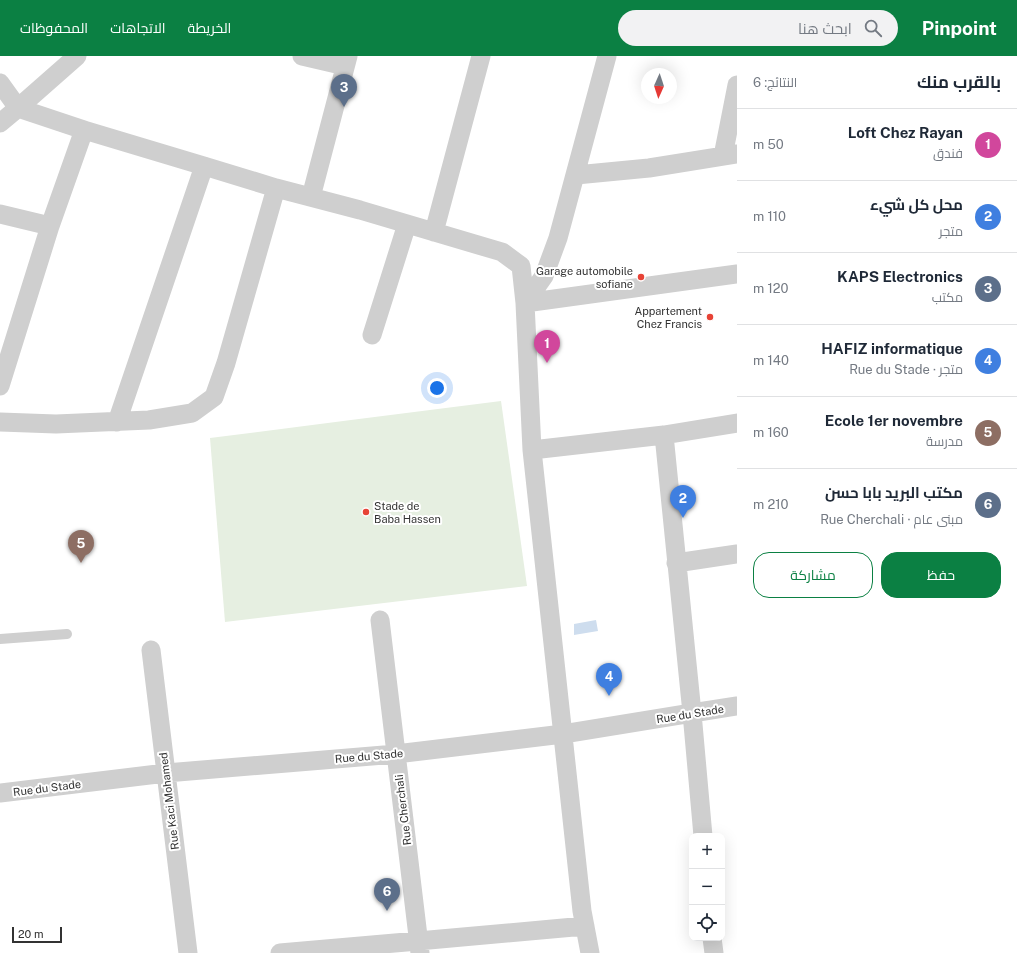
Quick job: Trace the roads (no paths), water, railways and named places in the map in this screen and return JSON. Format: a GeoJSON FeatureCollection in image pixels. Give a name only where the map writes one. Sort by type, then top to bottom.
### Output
{"type":"FeatureCollection","features":[{"type":"Feature","properties":{"kind":"street"},"geometry":{"type":"LineString","coordinates":[[0,122],[77,56]]}},
{"type":"Feature","properties":{"kind":"street"},"geometry":{"type":"LineString","coordinates":[[302,56],[346,61],[311,197]]}},
{"type":"Feature","properties":{"kind":"street"},"geometry":{"type":"LineString","coordinates":[[434,232],[481,56]]}},
{"type":"Feature","properties":{"kind":"street"},"geometry":{"type":"LineString","coordinates":[[525,303],[544,276],[558,238],[607,56]]}},
{"type":"Feature","properties":{"kind":"street"},"geometry":{"type":"LineString","coordinates":[[0,83],[18,108],[84,130],[276,188],[408,224],[502,252],[521,266],[525,303],[532,450],[582,911],[590,953]]}},
{"type":"Feature","properties":{"kind":"street"},"geometry":{"type":"LineString","coordinates":[[576,175],[649,168],[730,155],[737,85]]}},
{"type":"Feature","properties":{"kind":"street"},"geometry":{"type":"LineString","coordinates":[[0,386],[6,346],[84,130]]}},
{"type":"Feature","properties":{"kind":"street"},"geometry":{"type":"LineString","coordinates":[[116,422],[204,166]]}},
{"type":"Feature","properties":{"kind":"street"},"geometry":{"type":"LineString","coordinates":[[0,422],[56,424],[149,420],[192,413],[214,397],[226,363],[276,188]]}},
{"type":"Feature","properties":{"kind":"street"},"geometry":{"type":"LineString","coordinates":[[0,214],[50,226]]}},
{"type":"Feature","properties":{"kind":"street"},"geometry":{"type":"LineString","coordinates":[[372,335],[408,224]]}},
{"type":"Feature","properties":{"kind":"street"},"geometry":{"type":"LineString","coordinates":[[525,303],[737,274]]}},
{"type":"Feature","properties":{"kind":"street"},"geometry":{"type":"LineString","coordinates":[[532,450],[664,435],[737,422]]}},
{"type":"Feature","properties":{"kind":"street"},"geometry":{"type":"LineString","coordinates":[[664,435],[703,833]]}},
{"type":"Feature","properties":{"kind":"street"},"geometry":{"type":"LineString","coordinates":[[676,563],[737,554]]}},
{"type":"Feature","properties":{"kind":"street","name":"Rue Cherchali"},"geometry":{"type":"LineString","coordinates":[[380,620],[419,947]]}},
{"type":"Feature","properties":{"kind":"street","name":"Rue Kaci Mohamed"},"geometry":{"type":"LineString","coordinates":[[151,650],[188,952]]}},
{"type":"Feature","properties":{"kind":"street","name":"Rue du Stade"},"geometry":{"type":"LineString","coordinates":[[0,793],[166,773],[396,754],[563,734],[737,706]]}},
{"type":"Feature","properties":{"kind":"street"},"geometry":{"type":"LineString","coordinates":[[280,953],[419,947],[585,926]]}},
{"type":"Feature","properties":{"kind":"street"},"geometry":{"type":"LineString","coordinates":[[712,941],[714,953]]}},
{"type":"Feature","properties":{"kind":"lane"},"geometry":{"type":"LineString","coordinates":[[0,639],[67,634]]}},
{"type":"Feature","properties":{"kind":"water"},"geometry":{"type":"Polygon","coordinates":[[[596,620],[598,631],[574,635],[574,624],[596,620]]]}},
{"type":"Feature","properties":{"kind":"place","name":"KAPS Electronics"},"geometry":{"type":"Point","coordinates":[344,107]}},
{"type":"Feature","properties":{"kind":"place","name":"Garage automobile sofiane"},"geometry":{"type":"Point","coordinates":[641,277]}},
{"type":"Feature","properties":{"kind":"place","name":"Appartement Chez Francis"},"geometry":{"type":"Point","coordinates":[710,317]}},
{"type":"Feature","properties":{"kind":"place","name":"Loft Chez Rayan"},"geometry":{"type":"Point","coordinates":[547,363]}},
{"type":"Feature","properties":{"kind":"place","name":"Stade de Baba Hassen"},"geometry":{"type":"Point","coordinates":[366,512]}},
{"type":"Feature","properties":{"kind":"place","name":"محل كل شيء"},"geometry":{"type":"Point","coordinates":[683,518]}},
{"type":"Feature","properties":{"kind":"place","name":"Ecole 1er novembre"},"geometry":{"type":"Point","coordinates":[81,563]}},
{"type":"Feature","properties":{"kind":"place","name":"HAFIZ informatique"},"geometry":{"type":"Point","coordinates":[609,696]}},
{"type":"Feature","properties":{"kind":"place","name":"مكتب البريد بابا حسن"},"geometry":{"type":"Point","coordinates":[387,911]}}]}
